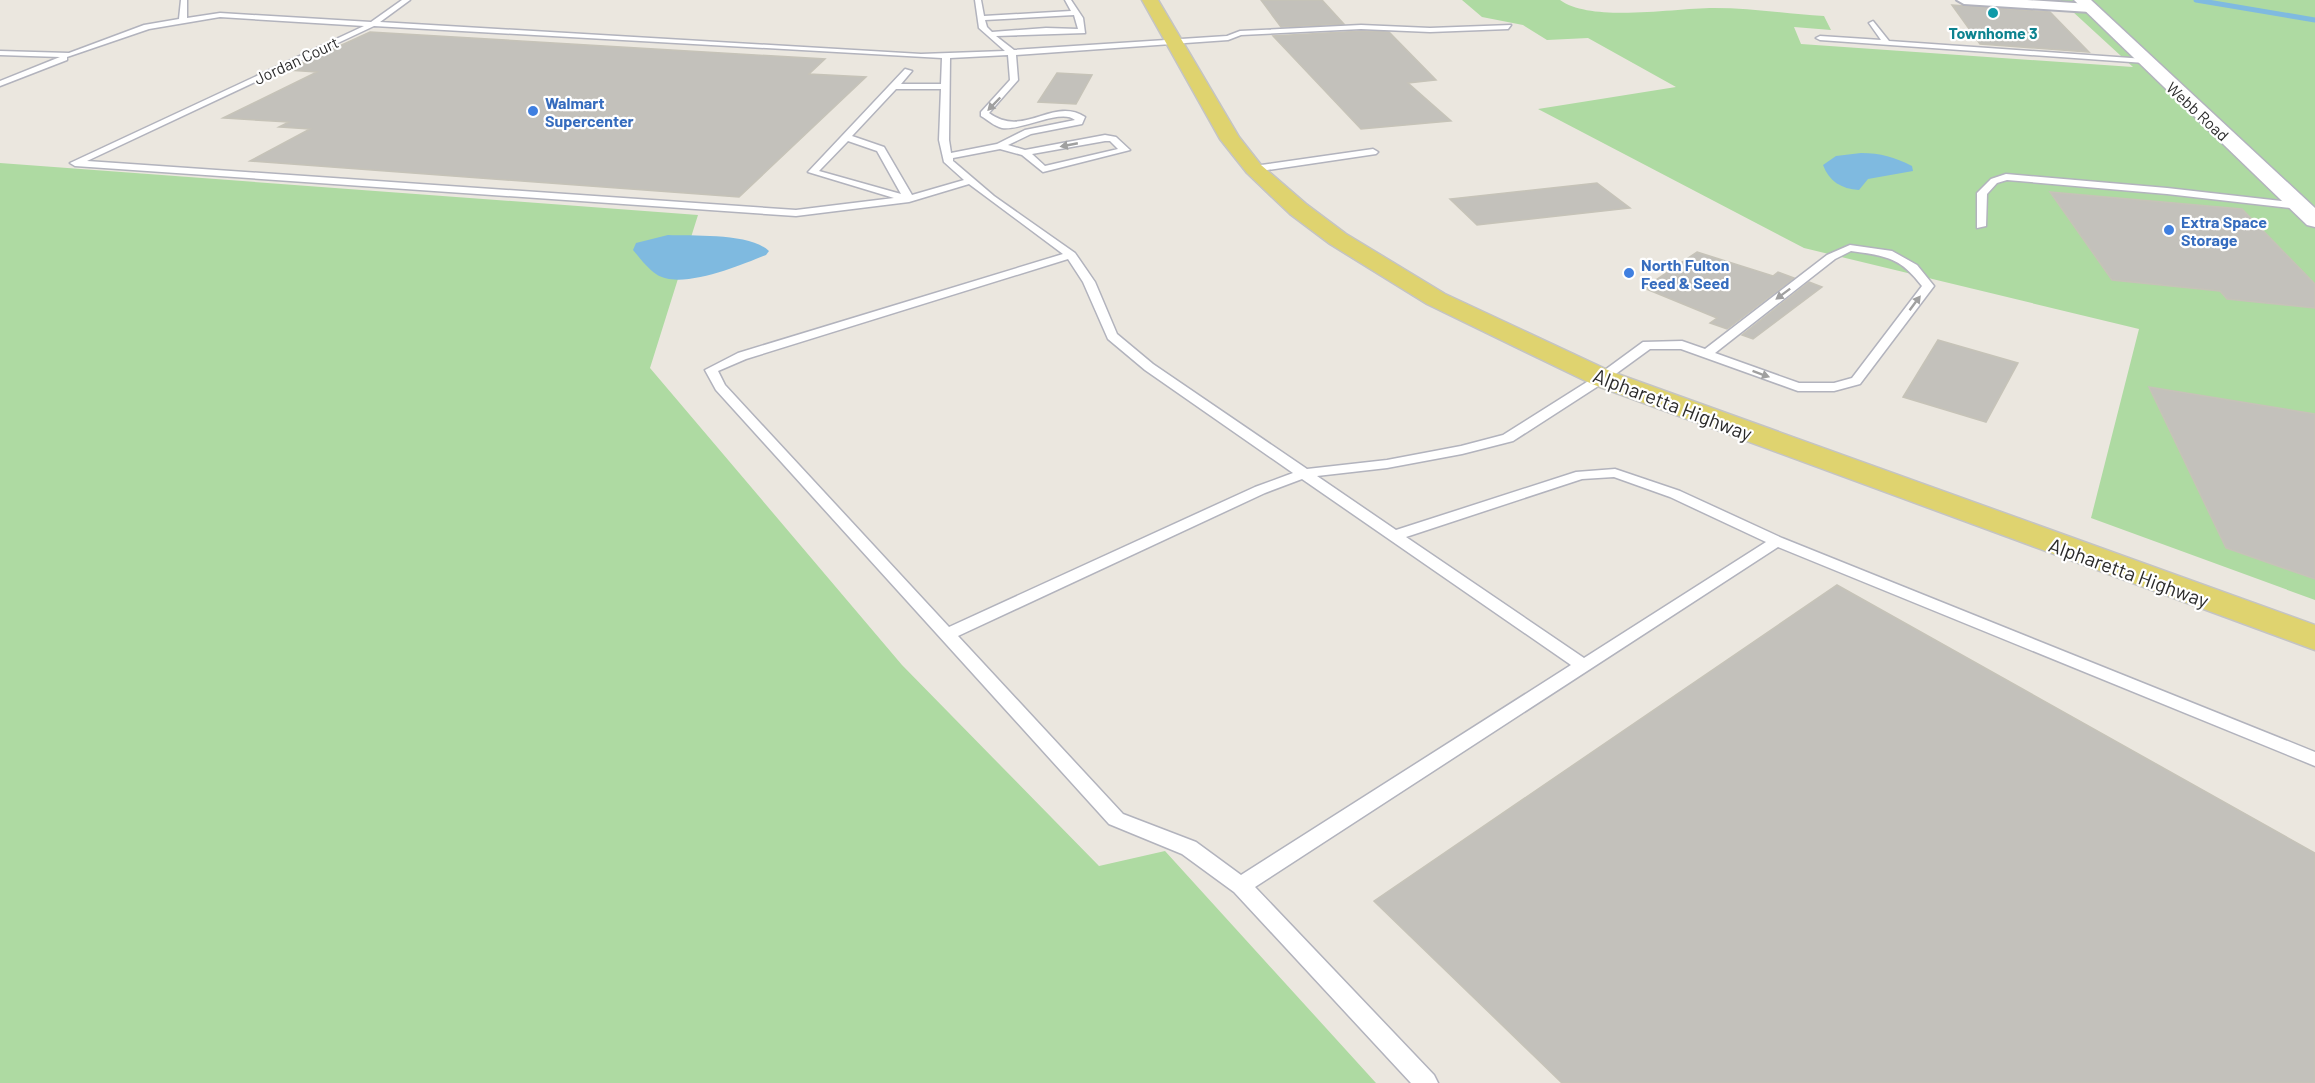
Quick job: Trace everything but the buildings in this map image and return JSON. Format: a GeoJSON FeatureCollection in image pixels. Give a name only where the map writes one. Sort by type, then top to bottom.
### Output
{"type":"FeatureCollection","features":[{"type":"Feature","properties":{"kind":"main road","name":"Alpharetta Highway"},"geometry":{"type":"LineString","coordinates":[[1150,0],[1230,139],[1254,169],[1313,222],[1400,279],[1507,335],[1602,378],[2315,638]]}},
{"type":"Feature","properties":{"kind":"street"},"geometry":{"type":"LineString","coordinates":[[1964,0],[2086,4]]}},
{"type":"Feature","properties":{"kind":"street","name":"Webb Road"},"geometry":{"type":"LineString","coordinates":[[2086,4],[2315,220]]}},
{"type":"Feature","properties":{"kind":"lane"},"geometry":{"type":"LineString","coordinates":[[183,20],[184,0]]}},
{"type":"Feature","properties":{"kind":"lane","name":"Jordan Court"},"geometry":{"type":"LineString","coordinates":[[407,0],[371,25],[75,163],[796,213],[909,199]]}},
{"type":"Feature","properties":{"kind":"lane"},"geometry":{"type":"LineString","coordinates":[[948,156],[1000,146],[1028,132],[1078,122],[1081,117],[1069,113],[1042,116],[1027,123],[1000,124],[984,114],[1014,80],[1014,64],[1011,52],[983,28],[978,0]]}},
{"type":"Feature","properties":{"kind":"lane"},"geometry":{"type":"LineString","coordinates":[[989,34],[1046,30],[1082,31],[1068,0]]}},
{"type":"Feature","properties":{"kind":"lane"},"geometry":{"type":"LineString","coordinates":[[0,84],[147,27],[243,12],[371,25],[827,52],[946,56],[1228,38],[1240,33],[1350,28],[1430,30],[1508,27]]}},
{"type":"Feature","properties":{"kind":"lane"},"geometry":{"type":"LineString","coordinates":[[980,18],[1076,14]]}},
{"type":"Feature","properties":{"kind":"lane"},"geometry":{"type":"LineString","coordinates":[[1873,23],[1886,42]]}},
{"type":"Feature","properties":{"kind":"lane"},"geometry":{"type":"LineString","coordinates":[[1820,38],[2145,61]]}},
{"type":"Feature","properties":{"kind":"lane"},"geometry":{"type":"LineString","coordinates":[[0,53],[70,56]]}},
{"type":"Feature","properties":{"kind":"lane"},"geometry":{"type":"LineString","coordinates":[[946,56],[944,140],[949,162],[991,198],[1071,255],[1089,282],[1112,336],[1149,367],[1584,666]]}},
{"type":"Feature","properties":{"kind":"lane"},"geometry":{"type":"LineString","coordinates":[[908,71],[813,172],[909,199],[971,181]]}},
{"type":"Feature","properties":{"kind":"lane"},"geometry":{"type":"LineString","coordinates":[[894,86],[945,87]]}},
{"type":"Feature","properties":{"kind":"lane"},"geometry":{"type":"LineString","coordinates":[[846,137],[880,149],[909,199]]}},
{"type":"Feature","properties":{"kind":"lane"},"geometry":{"type":"LineString","coordinates":[[1000,146],[1025,153],[1043,168],[1054,168],[1125,150],[1113,139],[1098,139],[1025,153]]}},
{"type":"Feature","properties":{"kind":"lane"},"geometry":{"type":"LineString","coordinates":[[1254,169],[1373,152]]}},
{"type":"Feature","properties":{"kind":"lane"},"geometry":{"type":"LineString","coordinates":[[1981,226],[1982,193],[1994,181],[2006,177],[2167,191],[2300,206]]}},
{"type":"Feature","properties":{"kind":"lane"},"geometry":{"type":"LineString","coordinates":[[945,635],[1260,490],[1303,474],[1387,464],[1462,450],[1508,438],[1602,378],[1647,345],[1682,345],[1706,354],[1798,387],[1834,387],[1856,381],[1928,286],[1913,267],[1888,253],[1850,248],[1831,257],[1706,354]]}},
{"type":"Feature","properties":{"kind":"lane"},"geometry":{"type":"LineString","coordinates":[[1071,255],[742,356],[711,370],[720,387],[1116,819],[1189,848],[1241,886],[1426,1083]]}},
{"type":"Feature","properties":{"kind":"lane"},"geometry":{"type":"LineString","coordinates":[[1394,536],[1581,475],[1615,473],[1675,494],[1777,541],[2315,759]]}},
{"type":"Feature","properties":{"kind":"lane"},"geometry":{"type":"LineString","coordinates":[[1241,886],[1777,541]]}},
{"type":"Feature","properties":{"kind":"green space"},"geometry":{"type":"Polygon","coordinates":[[[1462,0],[1560,0],[1574,7],[1612,13],[1714,8],[1824,16],[1831,30],[1794,27],[1801,44],[2133,67],[2060,0],[2315,0],[2315,600],[2091,518],[2139,329],[1804,248],[1538,109],[1676,87],[1588,38],[1547,40],[1523,25],[1482,17],[1462,0]]]}},
{"type":"Feature","properties":{"kind":"green space"},"geometry":{"type":"Polygon","coordinates":[[[0,163],[698,215],[650,368],[902,665],[1099,866],[1165,851],[1376,1083],[0,1083],[0,163]]]}},
{"type":"Feature","properties":{"kind":"water"},"geometry":{"type":"Polygon","coordinates":[[[1861,153],[1893,158],[1912,166],[1913,171],[1868,179],[1859,190],[1836,183],[1823,165],[1836,156],[1861,153]]]}},
{"type":"Feature","properties":{"kind":"water"},"geometry":{"type":"Polygon","coordinates":[[[668,235],[736,238],[760,245],[769,251],[766,255],[742,265],[711,275],[680,280],[667,278],[653,272],[633,250],[636,243],[668,235]]]}},
{"type":"Feature","properties":{"kind":"waterway"},"geometry":{"type":"LineString","coordinates":[[2196,0],[2315,20]]}},
{"type":"Feature","properties":{"kind":"place","name":"Townhome 3"},"geometry":{"type":"Point","coordinates":[1993,13]}},
{"type":"Feature","properties":{"kind":"place","name":"Walmart Supercenter"},"geometry":{"type":"Point","coordinates":[533,111]}},
{"type":"Feature","properties":{"kind":"place","name":"Extra Space Storage"},"geometry":{"type":"Point","coordinates":[2169,230]}},
{"type":"Feature","properties":{"kind":"place","name":"North Fulton Feed & Seed"},"geometry":{"type":"Point","coordinates":[1629,273]}}]}
